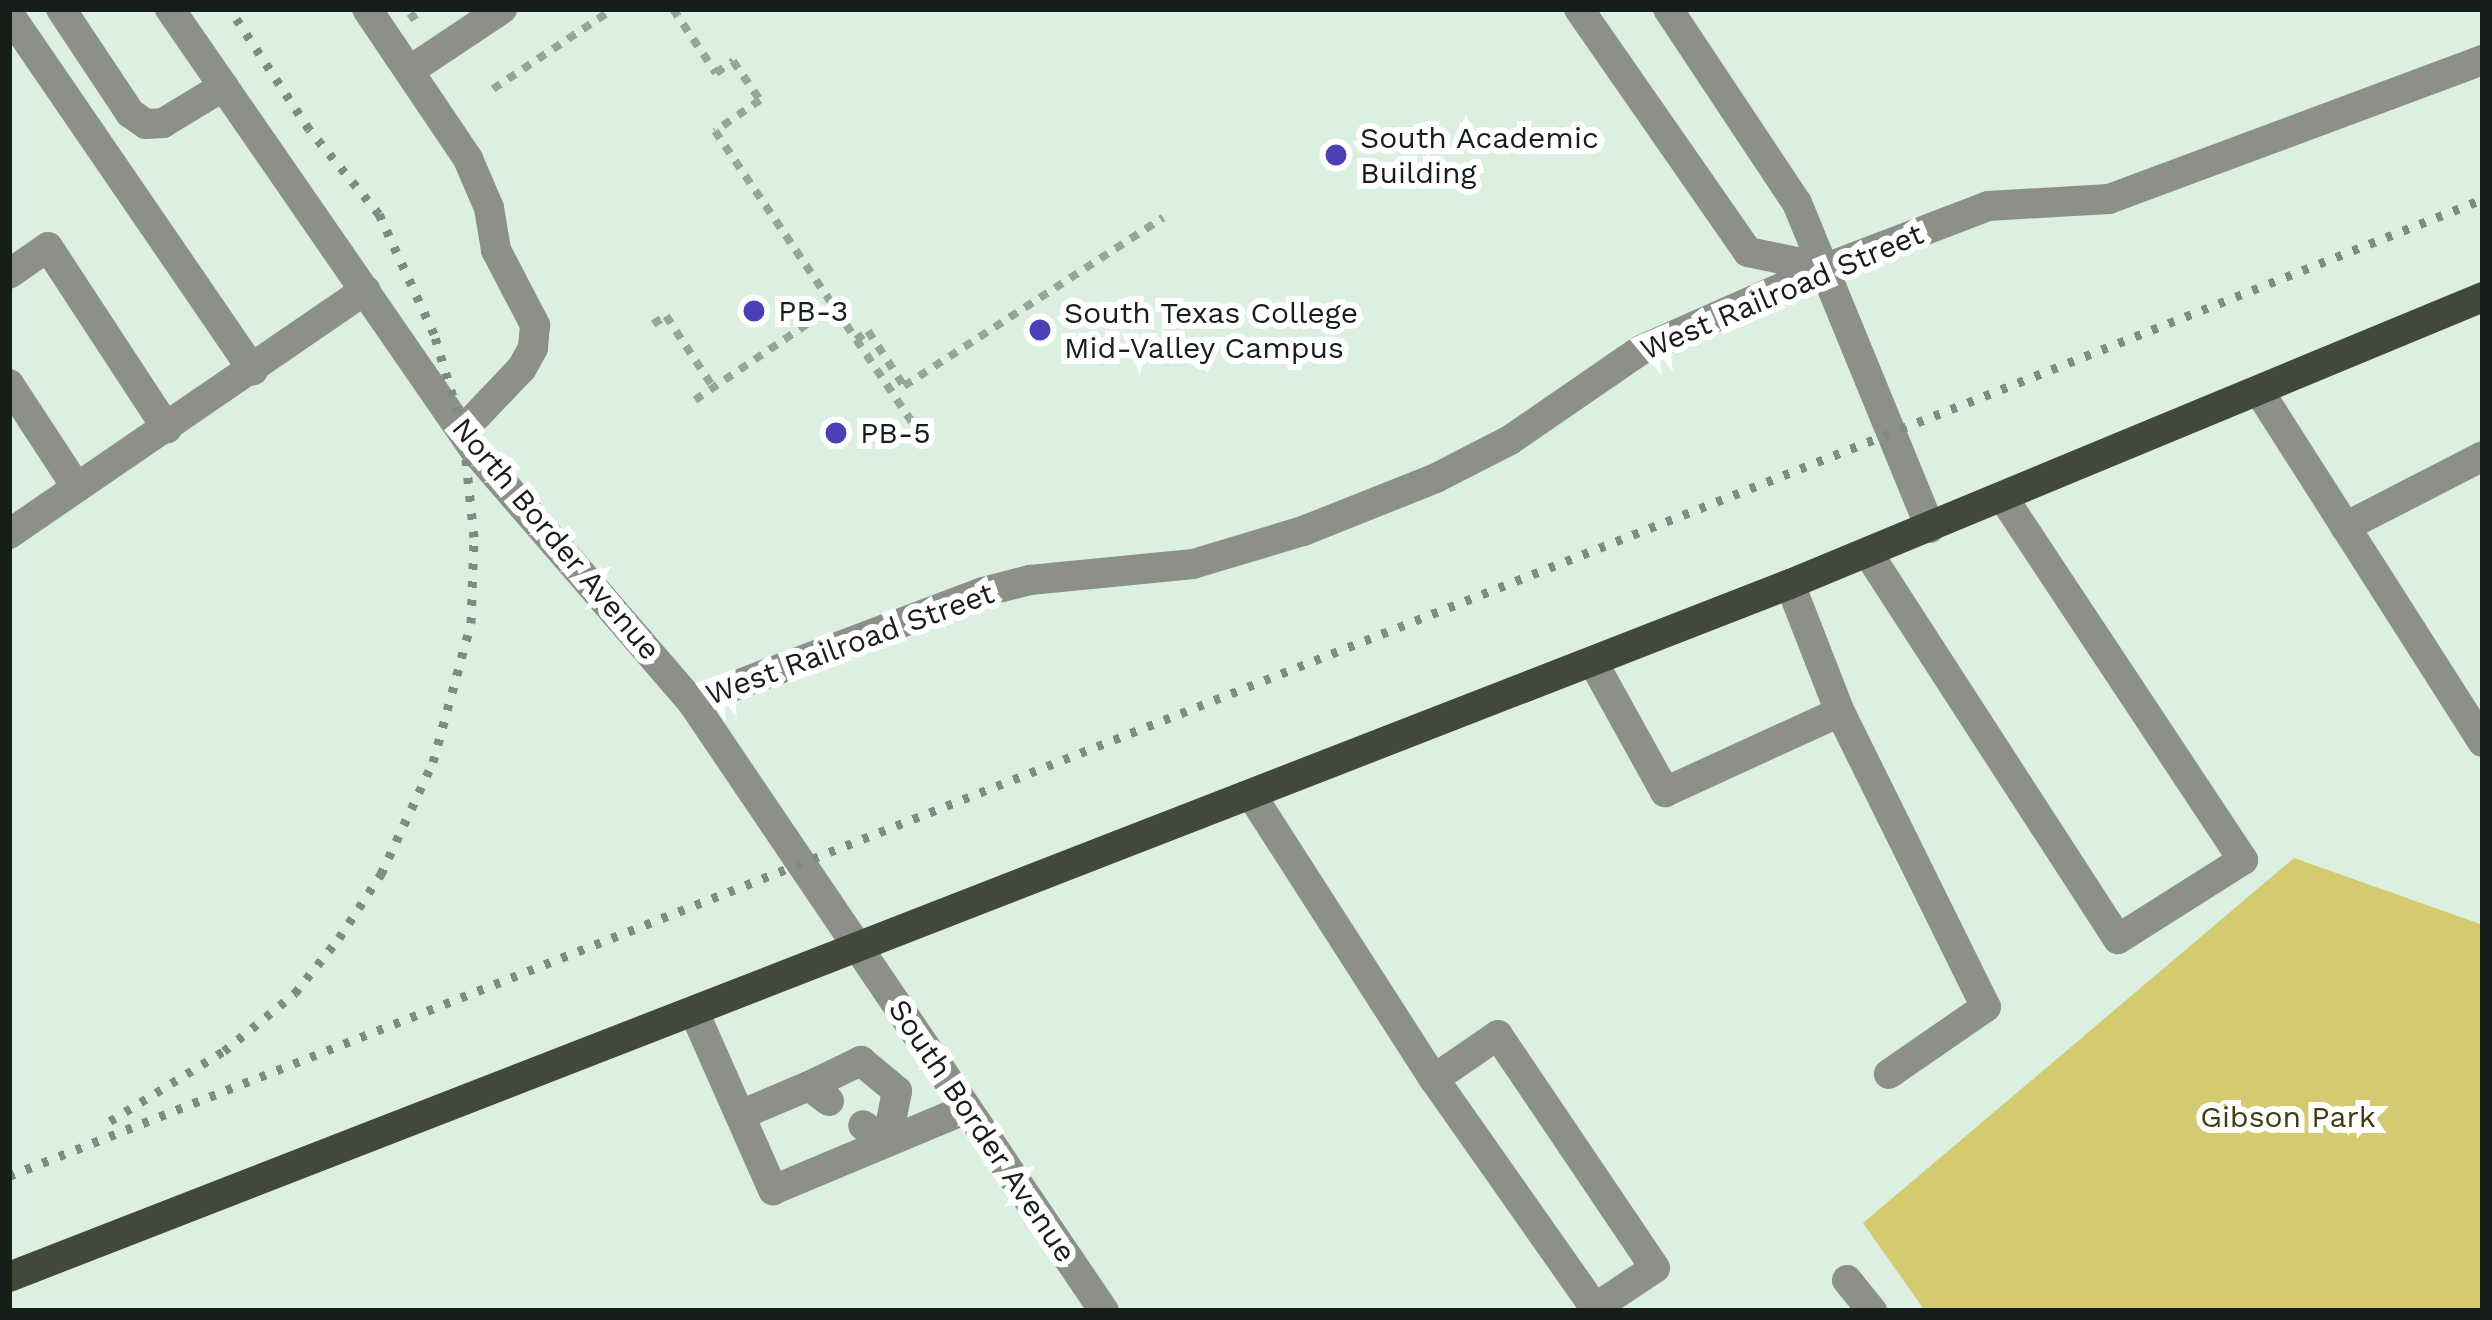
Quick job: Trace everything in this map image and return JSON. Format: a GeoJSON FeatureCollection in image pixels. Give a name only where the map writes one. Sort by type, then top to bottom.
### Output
{"type":"FeatureCollection","features":[{"type":"Feature","properties":{"kind":"main road"},"geometry":{"type":"LineString","coordinates":[[9,1277],[1593,662],[2481,304]]}},
{"type":"Feature","properties":{"kind":"street"},"geometry":{"type":"LineString","coordinates":[[62,9],[130,113],[146,124],[163,123],[224,86]]}},
{"type":"Feature","properties":{"kind":"street","name":"North Border Avenue"},"geometry":{"type":"LineString","coordinates":[[170,9],[476,452],[692,702],[860,950]]}},
{"type":"Feature","properties":{"kind":"street"},"geometry":{"type":"LineString","coordinates":[[367,9],[468,159],[489,208],[496,250],[535,325],[533,348],[522,368],[463,430]]}},
{"type":"Feature","properties":{"kind":"street"},"geometry":{"type":"LineString","coordinates":[[409,71],[502,9]]}},
{"type":"Feature","properties":{"kind":"street"},"geometry":{"type":"LineString","coordinates":[[1579,9],[1748,252],[1826,268]]}},
{"type":"Feature","properties":{"kind":"street"},"geometry":{"type":"LineString","coordinates":[[1668,9],[1797,202],[1930,528]]}},
{"type":"Feature","properties":{"kind":"street"},"geometry":{"type":"LineString","coordinates":[[9,14],[254,371]]}},
{"type":"Feature","properties":{"kind":"street","name":"West Railroad Street"},"geometry":{"type":"LineString","coordinates":[[692,702],[983,592],[1030,580],[1192,564],[1303,531],[1436,478],[1510,440],[1674,332],[1826,268],[1988,206],[2109,199],[2483,60]]}},
{"type":"Feature","properties":{"kind":"street"},"geometry":{"type":"LineString","coordinates":[[9,274],[48,247],[167,428]]}},
{"type":"Feature","properties":{"kind":"street"},"geometry":{"type":"LineString","coordinates":[[9,534],[254,371],[365,290]]}},
{"type":"Feature","properties":{"kind":"street"},"geometry":{"type":"LineString","coordinates":[[9,384],[77,488]]}},
{"type":"Feature","properties":{"kind":"street"},"geometry":{"type":"LineString","coordinates":[[2259,391],[2483,742]]}},
{"type":"Feature","properties":{"kind":"street"},"geometry":{"type":"LineString","coordinates":[[2345,526],[2483,456]]}},
{"type":"Feature","properties":{"kind":"street"},"geometry":{"type":"LineString","coordinates":[[1868,553],[2118,939],[2243,860],[2002,497]]}},
{"type":"Feature","properties":{"kind":"street"},"geometry":{"type":"LineString","coordinates":[[1790,584],[1840,712],[1986,1007],[1889,1074]]}},
{"type":"Feature","properties":{"kind":"street"},"geometry":{"type":"LineString","coordinates":[[1593,662],[1665,792],[1840,712]]}},
{"type":"Feature","properties":{"kind":"street"},"geometry":{"type":"LineString","coordinates":[[1252,796],[1434,1078],[1595,1308],[1654,1268],[1498,1035],[1434,1078]]}},
{"type":"Feature","properties":{"kind":"street","name":"South Border Avenue"},"geometry":{"type":"LineString","coordinates":[[860,950],[1104,1311]]}},
{"type":"Feature","properties":{"kind":"street"},"geometry":{"type":"LineString","coordinates":[[695,1014],[773,1190],[875,1134],[967,1109]]}},
{"type":"Feature","properties":{"kind":"street"},"geometry":{"type":"LineString","coordinates":[[740,1115],[819,1093],[861,1060],[898,1090],[875,1134]]}},
{"type":"Feature","properties":{"kind":"street"},"geometry":{"type":"LineString","coordinates":[[1847,1280],[1872,1311]]}},
{"type":"Feature","properties":{"kind":"path"},"geometry":{"type":"LineString","coordinates":[[494,89],[613,9]]}},
{"type":"Feature","properties":{"kind":"path"},"geometry":{"type":"LineString","coordinates":[[674,9],[716,73],[734,61],[760,100],[715,130],[911,422]]}},
{"type":"Feature","properties":{"kind":"path"},"geometry":{"type":"LineString","coordinates":[[856,340],[868,332],[904,386],[1163,218]]}},
{"type":"Feature","properties":{"kind":"path"},"geometry":{"type":"LineString","coordinates":[[694,400],[834,306]]}},
{"type":"Feature","properties":{"kind":"path"},"geometry":{"type":"LineString","coordinates":[[653,324],[666,316],[713,387]]}},
{"type":"Feature","properties":{"kind":"green space","name":"Gibson Park"},"geometry":{"type":"Polygon","coordinates":[[[2294,858],[2483,925],[2483,1311],[1925,1311],[1863,1223],[2294,858]]]}},
{"type":"Feature","properties":{"kind":"railway"},"geometry":{"type":"LineString","coordinates":[[110,1121],[224,1051],[295,993],[339,938],[381,874],[433,762],[471,623],[474,537],[463,430],[434,334],[379,214],[309,129],[230,9]]}},
{"type":"Feature","properties":{"kind":"railway"},"geometry":{"type":"LineString","coordinates":[[9,1176],[2483,199]]}},
{"type":"Feature","properties":{"kind":"place","name":"South Academic Building"},"geometry":{"type":"Point","coordinates":[1336,155]}},
{"type":"Feature","properties":{"kind":"place","name":"PB-3"},"geometry":{"type":"Point","coordinates":[754,311]}},
{"type":"Feature","properties":{"kind":"place","name":"South Texas College Mid-Valley Campus"},"geometry":{"type":"Point","coordinates":[1040,330]}},
{"type":"Feature","properties":{"kind":"place","name":"PB-5"},"geometry":{"type":"Point","coordinates":[836,433]}}]}
